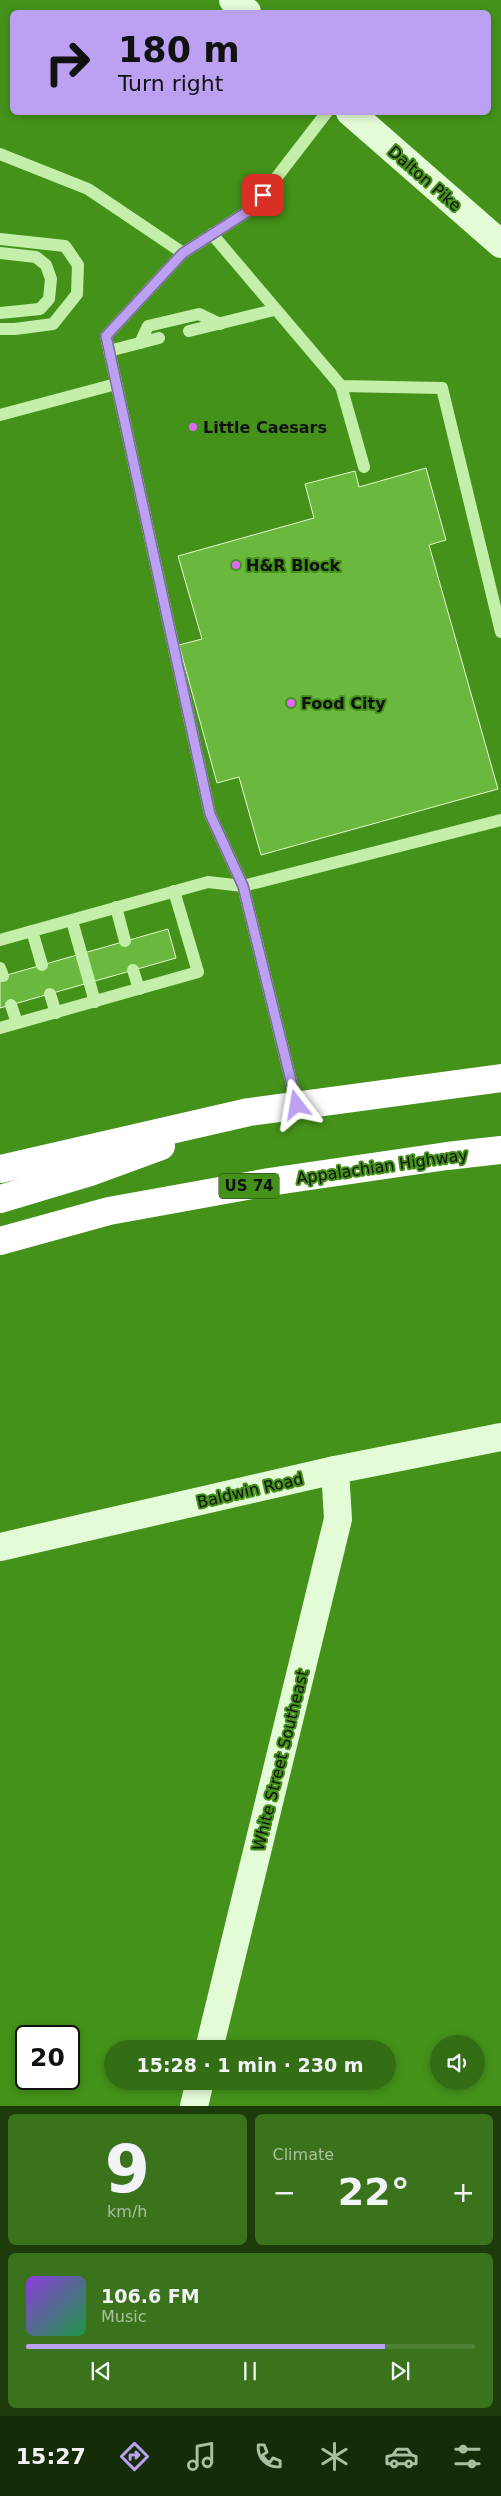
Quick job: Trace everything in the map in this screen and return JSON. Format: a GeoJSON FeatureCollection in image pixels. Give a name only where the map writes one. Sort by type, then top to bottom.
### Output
{"type":"FeatureCollection","features":[{"type":"Feature","properties":{"kind":"highway"},"geometry":{"type":"LineString","coordinates":[[0,1169],[249,1112],[501,1078]]}},
{"type":"Feature","properties":{"kind":"highway"},"geometry":{"type":"LineString","coordinates":[[0,1199],[127,1160],[249,1112]]}},
{"type":"Feature","properties":{"kind":"highway","name":"Appalachian Highway"},"geometry":{"type":"LineString","coordinates":[[0,1241],[118,1209],[279,1181],[501,1150]]}},
{"type":"Feature","properties":{"kind":"street"},"geometry":{"type":"LineString","coordinates":[[233,0],[245,10]]}},
{"type":"Feature","properties":{"kind":"street","name":"Dalton Pike"},"geometry":{"type":"LineString","coordinates":[[353,115],[501,244]]}},
{"type":"Feature","properties":{"kind":"street","name":"Baldwin Road"},"geometry":{"type":"LineString","coordinates":[[0,1547],[335,1470],[501,1437]]}},
{"type":"Feature","properties":{"kind":"street","name":"White Street Southeast"},"geometry":{"type":"LineString","coordinates":[[211,2040],[338,1519],[335,1470]]}},
{"type":"Feature","properties":{"kind":"street"},"geometry":{"type":"LineString","coordinates":[[194,2106],[198,2090]]}},
{"type":"Feature","properties":{"kind":"lane"},"geometry":{"type":"LineString","coordinates":[[297,1105],[243,886],[210,814],[106,336],[183,253],[253,208],[325,115]]}},
{"type":"Feature","properties":{"kind":"lane"},"geometry":{"type":"LineString","coordinates":[[0,154],[88,189],[183,253]]}},
{"type":"Feature","properties":{"kind":"lane"},"geometry":{"type":"LineString","coordinates":[[212,234],[274,310],[341,386],[364,467]]}},
{"type":"Feature","properties":{"kind":"lane"},"geometry":{"type":"LineString","coordinates":[[0,239],[65,246],[78,265],[77,294],[53,324],[0,329]]}},
{"type":"Feature","properties":{"kind":"lane"},"geometry":{"type":"LineString","coordinates":[[0,253],[36,256],[46,265],[51,279],[49,299],[40,308],[0,313]]}},
{"type":"Feature","properties":{"kind":"lane"},"geometry":{"type":"LineString","coordinates":[[189,331],[274,310]]}},
{"type":"Feature","properties":{"kind":"lane"},"geometry":{"type":"LineString","coordinates":[[140,343],[148,326],[199,314],[220,324]]}},
{"type":"Feature","properties":{"kind":"lane"},"geometry":{"type":"LineString","coordinates":[[109,351],[159,338]]}},
{"type":"Feature","properties":{"kind":"lane"},"geometry":{"type":"LineString","coordinates":[[0,415],[116,384]]}},
{"type":"Feature","properties":{"kind":"lane"},"geometry":{"type":"LineString","coordinates":[[341,386],[442,388],[501,632]]}},
{"type":"Feature","properties":{"kind":"lane"},"geometry":{"type":"LineString","coordinates":[[0,940],[208,882],[243,886],[501,820]]}},
{"type":"Feature","properties":{"kind":"lane"},"geometry":{"type":"LineString","coordinates":[[0,1028],[198,972],[174,891]]}},
{"type":"Feature","properties":{"kind":"lane"},"geometry":{"type":"LineString","coordinates":[[116,907],[125,941]]}},
{"type":"Feature","properties":{"kind":"lane"},"geometry":{"type":"LineString","coordinates":[[72,921],[95,1002]]}},
{"type":"Feature","properties":{"kind":"lane"},"geometry":{"type":"LineString","coordinates":[[32,931],[42,965]]}},
{"type":"Feature","properties":{"kind":"lane"},"geometry":{"type":"LineString","coordinates":[[133,970],[139,990]]}},
{"type":"Feature","properties":{"kind":"lane"},"geometry":{"type":"LineString","coordinates":[[50,994],[56,1012]]}},
{"type":"Feature","properties":{"kind":"lane"},"geometry":{"type":"LineString","coordinates":[[11,1005],[17,1023]]}},
{"type":"Feature","properties":{"kind":"building"},"geometry":{"type":"Polygon","coordinates":[[[426,468],[446,540],[429,545],[498,789],[261,855],[239,777],[217,783],[179,645],[202,639],[178,556],[314,518],[305,484],[355,471],[359,487],[426,468]]]}},
{"type":"Feature","properties":{"kind":"building"},"geometry":{"type":"Polygon","coordinates":[[[168,929],[176,958],[0,1008],[0,977],[168,929]]]}},
{"type":"Feature","properties":{"kind":"place","name":"Little Caesars"},"geometry":{"type":"Point","coordinates":[193,427]}},
{"type":"Feature","properties":{"kind":"place","name":"H&R Block"},"geometry":{"type":"Point","coordinates":[236,565]}},
{"type":"Feature","properties":{"kind":"place","name":"Food City"},"geometry":{"type":"Point","coordinates":[291,703]}},
{"type":"Feature","properties":{"kind":"route"},"geometry":{"type":"LineString","coordinates":[[263,195],[253,208],[183,253],[106,336],[210,814],[243,886],[297,1105]]}}]}
